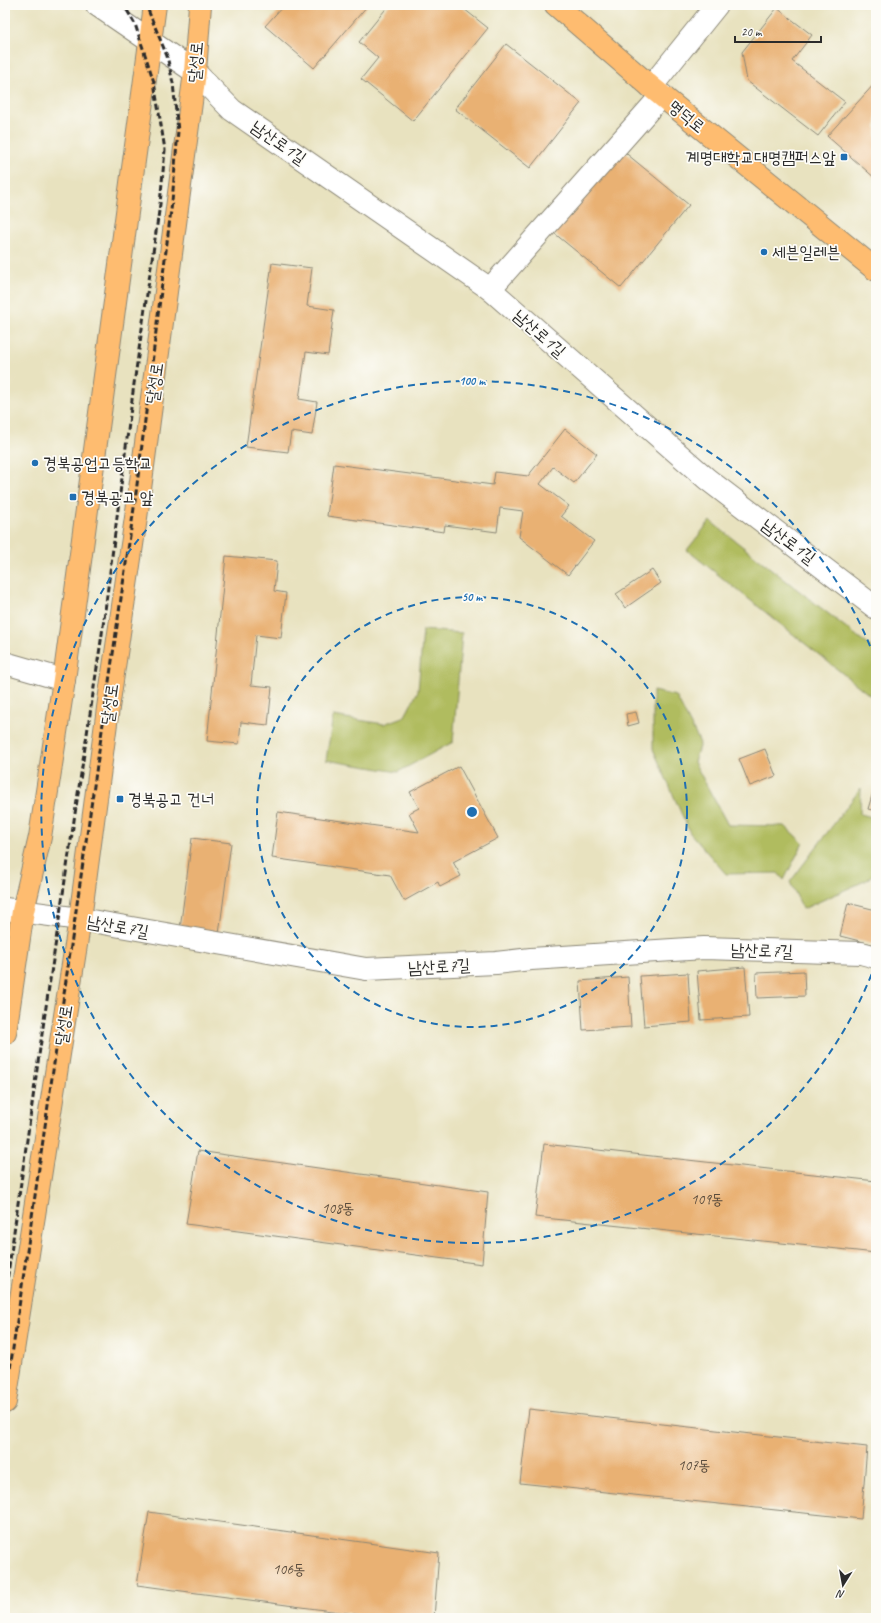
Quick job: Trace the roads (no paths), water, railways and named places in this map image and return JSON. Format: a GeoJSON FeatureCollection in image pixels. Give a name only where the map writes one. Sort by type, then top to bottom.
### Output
{"type":"FeatureCollection","features":[{"type":"Feature","properties":{"kind":"main road"},"geometry":{"type":"LineString","coordinates":[[5,1033],[14,910],[40,837],[64,680],[155,5]]}},
{"type":"Feature","properties":{"kind":"main road","name":"달성로"},"geometry":{"type":"LineString","coordinates":[[5,1402],[80,919],[109,700],[138,504],[195,72],[200,5]]}},
{"type":"Feature","properties":{"kind":"main road","name":"명덕로"},"geometry":{"type":"LineString","coordinates":[[556,5],[656,91],[876,270]]}},
{"type":"Feature","properties":{"kind":"street","name":"남산로1길"},"geometry":{"type":"LineString","coordinates":[[97,5],[195,72],[232,110],[490,289],[707,479],[876,608]]}},
{"type":"Feature","properties":{"kind":"street"},"geometry":{"type":"LineString","coordinates":[[490,289],[656,91],[717,5]]}},
{"type":"Feature","properties":{"kind":"street"},"geometry":{"type":"LineString","coordinates":[[5,663],[64,680]]}},
{"type":"Feature","properties":{"kind":"street","name":"남산로7길"},"geometry":{"type":"LineString","coordinates":[[14,910],[80,919],[366,969],[496,963],[531,959],[704,948],[861,953],[876,958]]}},
{"type":"Feature","properties":{"kind":"railway"},"geometry":{"type":"LineString","coordinates":[[5,1295],[44,1020],[102,634],[134,384],[160,204],[165,150],[154,82],[135,24],[124,5]]}},
{"type":"Feature","properties":{"kind":"railway"},"geometry":{"type":"LineString","coordinates":[[5,1404],[135,501],[172,202],[178,131],[173,83],[167,56],[146,5]]}},
{"type":"Feature","properties":{"kind":"place","name":"계명대학교대명캠퍼스앞"},"geometry":{"type":"Point","coordinates":[844,157]}},
{"type":"Feature","properties":{"kind":"place","name":"세븐일레븐"},"geometry":{"type":"Point","coordinates":[764,252]}},
{"type":"Feature","properties":{"kind":"place","name":"경북공업고등학교"},"geometry":{"type":"Point","coordinates":[35,463]}},
{"type":"Feature","properties":{"kind":"place","name":"경북공고 앞"},"geometry":{"type":"Point","coordinates":[73,497]}},
{"type":"Feature","properties":{"kind":"place","name":"경북공고 건너"},"geometry":{"type":"Point","coordinates":[120,799]}}]}
